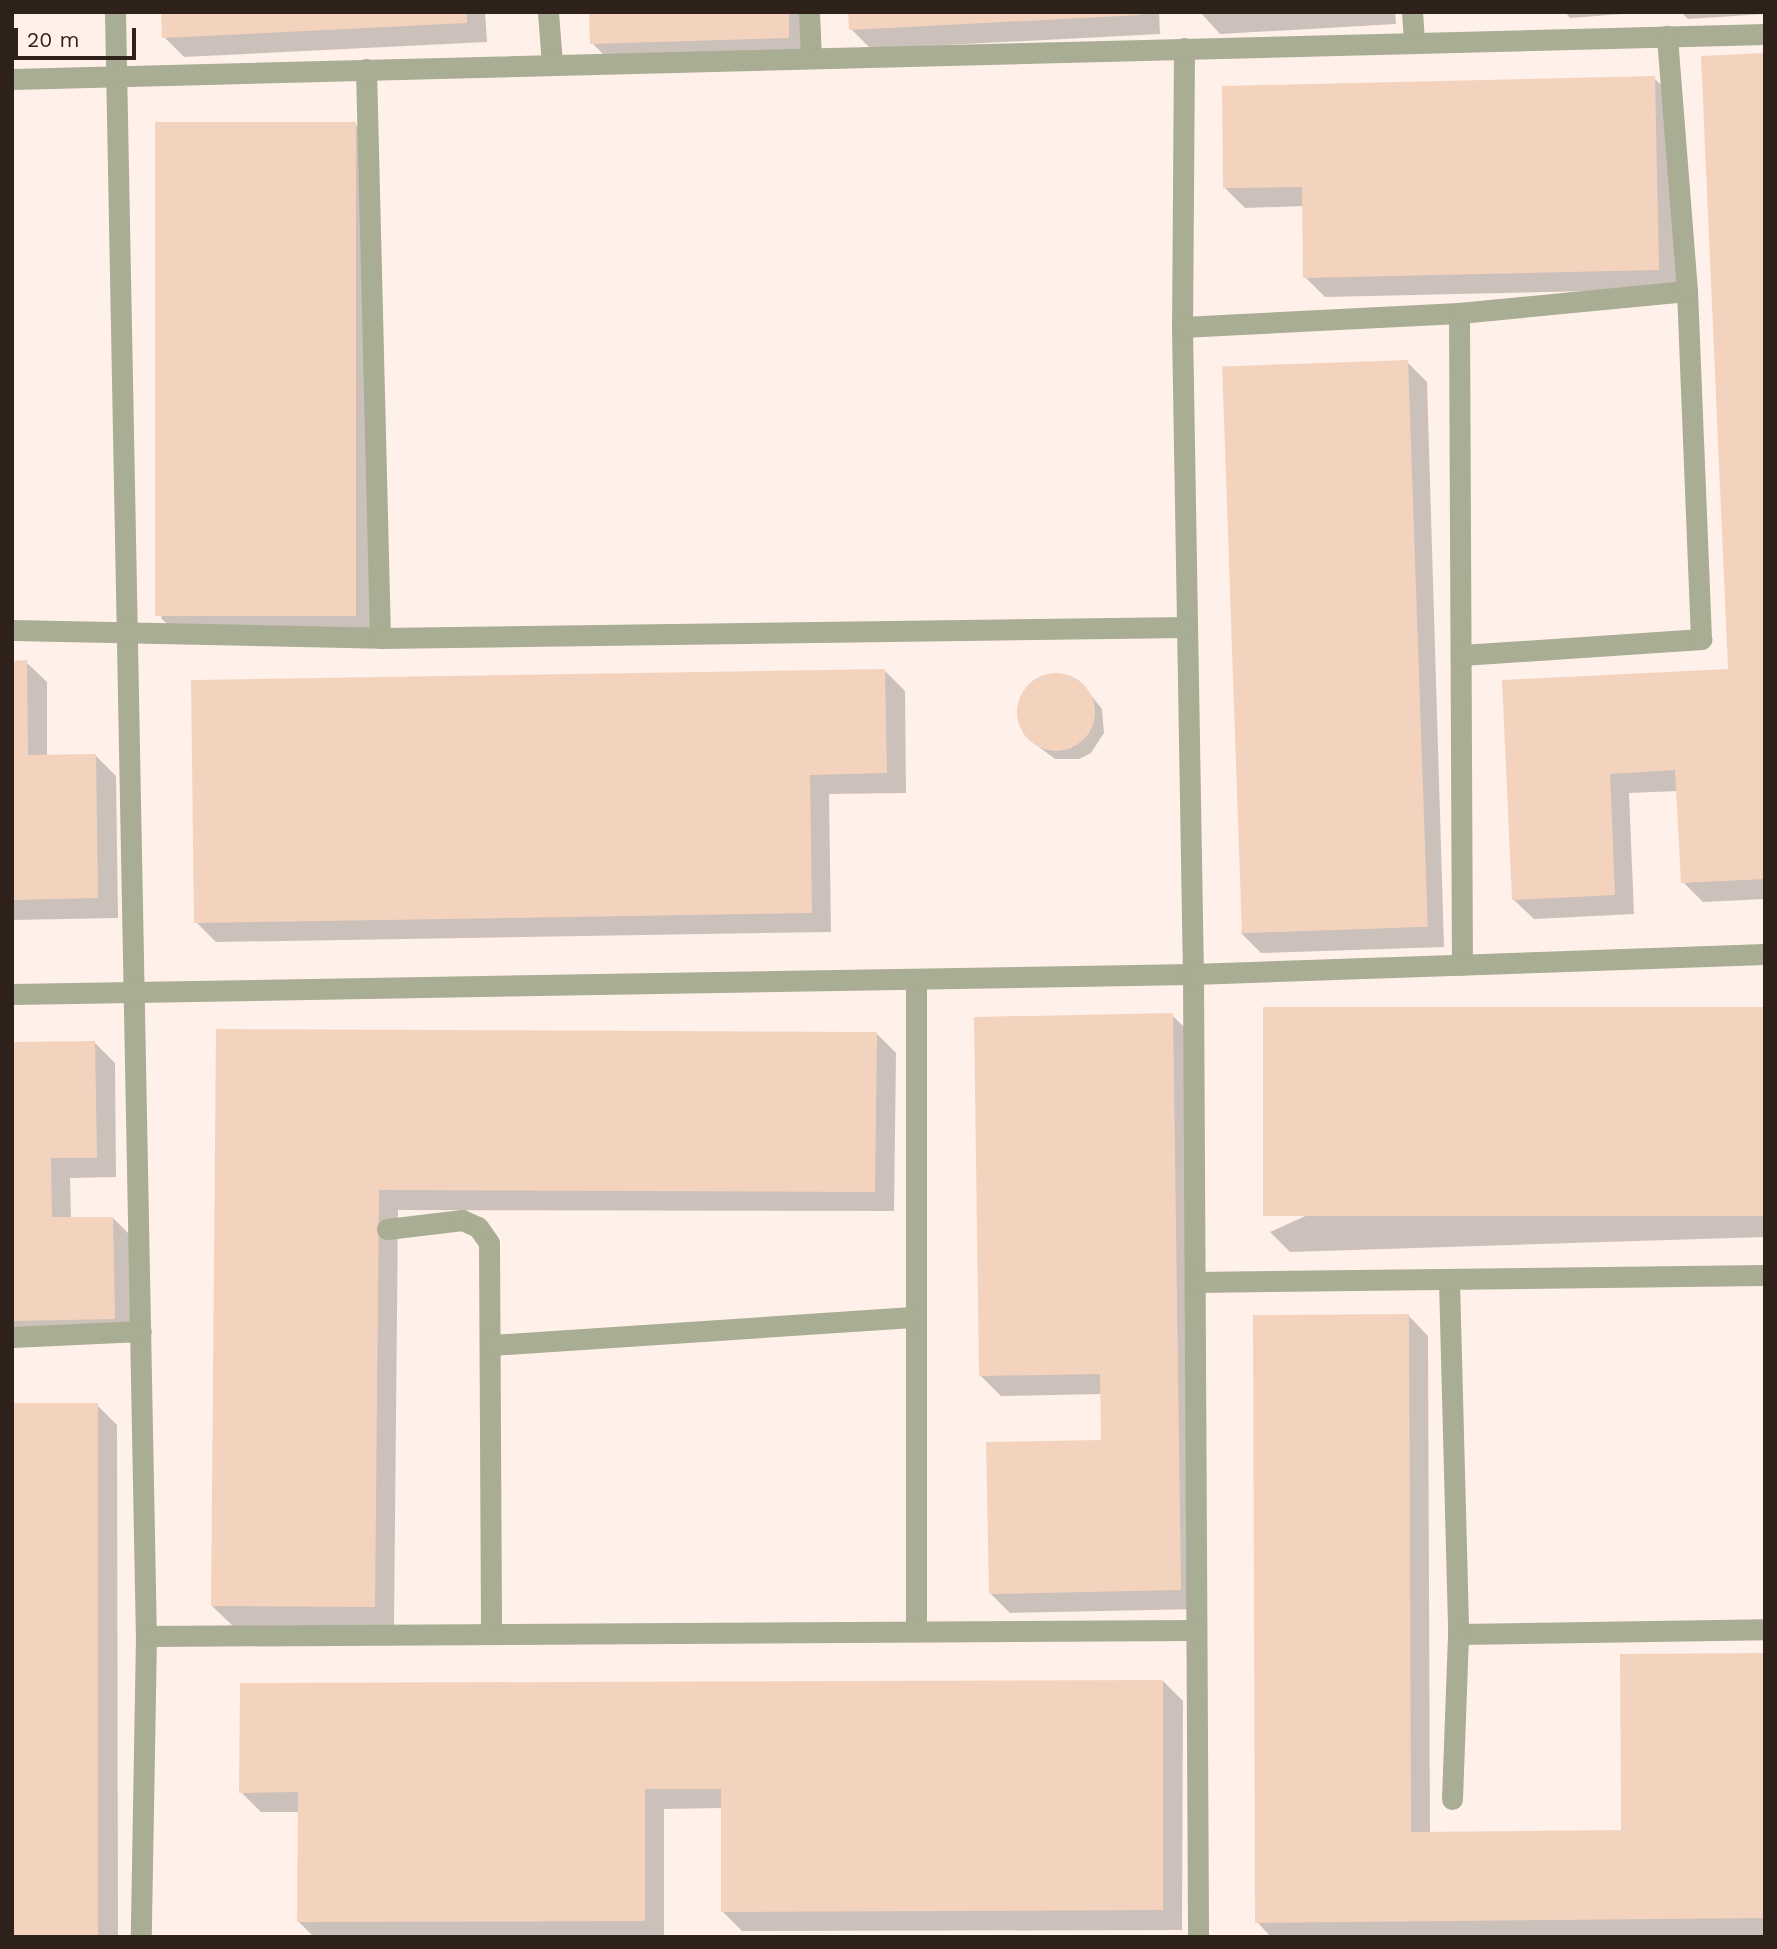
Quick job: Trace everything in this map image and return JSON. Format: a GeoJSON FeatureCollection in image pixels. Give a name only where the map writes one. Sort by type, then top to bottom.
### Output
{"type":"FeatureCollection","features":[{"type":"Feature","properties":{"kind":"street"},"geometry":{"type":"LineString","coordinates":[[115,12],[146,1636],[141,1937]]}},
{"type":"Feature","properties":{"kind":"street"},"geometry":{"type":"LineString","coordinates":[[548,12],[552,64]]}},
{"type":"Feature","properties":{"kind":"street"},"geometry":{"type":"LineString","coordinates":[[809,12],[811,58]]}},
{"type":"Feature","properties":{"kind":"street"},"geometry":{"type":"LineString","coordinates":[[1412,12],[1414,43]]}},
{"type":"Feature","properties":{"kind":"street"},"geometry":{"type":"LineString","coordinates":[[12,79],[1765,34]]}},
{"type":"Feature","properties":{"kind":"street"},"geometry":{"type":"LineString","coordinates":[[1462,655],[1701,639],[1687,291],[1667,37]]}},
{"type":"Feature","properties":{"kind":"street"},"geometry":{"type":"LineString","coordinates":[[1184,48],[1182,327],[1193,974],[1198,1937]]}},
{"type":"Feature","properties":{"kind":"street"},"geometry":{"type":"LineString","coordinates":[[366,68],[380,638]]}},
{"type":"Feature","properties":{"kind":"street"},"geometry":{"type":"LineString","coordinates":[[1182,327],[1459,313],[1687,291]]}},
{"type":"Feature","properties":{"kind":"street"},"geometry":{"type":"LineString","coordinates":[[1459,313],[1462,965]]}},
{"type":"Feature","properties":{"kind":"street"},"geometry":{"type":"LineString","coordinates":[[12,630],[128,630],[380,638],[1187,627]]}},
{"type":"Feature","properties":{"kind":"street"},"geometry":{"type":"LineString","coordinates":[[12,994],[1193,974],[1765,954]]}},
{"type":"Feature","properties":{"kind":"street"},"geometry":{"type":"LineString","coordinates":[[916,979],[916,1631]]}},
{"type":"Feature","properties":{"kind":"street"},"geometry":{"type":"LineString","coordinates":[[387,1229],[462,1220],[478,1227],[489,1244],[491,1634]]}},
{"type":"Feature","properties":{"kind":"street"},"geometry":{"type":"LineString","coordinates":[[1195,1282],[1449,1281],[1765,1275]]}},
{"type":"Feature","properties":{"kind":"street"},"geometry":{"type":"LineString","coordinates":[[1449,1281],[1458,1634],[1452,1799]]}},
{"type":"Feature","properties":{"kind":"street"},"geometry":{"type":"LineString","coordinates":[[491,1345],[916,1317]]}},
{"type":"Feature","properties":{"kind":"street"},"geometry":{"type":"LineString","coordinates":[[12,1337],[141,1331]]}},
{"type":"Feature","properties":{"kind":"street"},"geometry":{"type":"LineString","coordinates":[[1458,1634],[1765,1629]]}},
{"type":"Feature","properties":{"kind":"street"},"geometry":{"type":"LineString","coordinates":[[146,1636],[1196,1630]]}},
{"type":"Feature","properties":{"kind":"building"},"geometry":{"type":"Polygon","coordinates":[[[161,12],[467,12],[467,23],[162,38],[161,12]]]}},
{"type":"Feature","properties":{"kind":"building"},"geometry":{"type":"Polygon","coordinates":[[[589,12],[789,12],[789,38],[590,44],[589,12]]]}},
{"type":"Feature","properties":{"kind":"building"},"geometry":{"type":"Polygon","coordinates":[[[848,12],[1140,12],[1141,15],[849,30],[848,12]]]}},
{"type":"Feature","properties":{"kind":"building"},"geometry":{"type":"Polygon","coordinates":[[[1765,53],[1765,879],[1681,883],[1675,770],[1610,774],[1615,895],[1512,900],[1502,680],[1728,669],[1701,56],[1765,53]]]}},
{"type":"Feature","properties":{"kind":"building"},"geometry":{"type":"Polygon","coordinates":[[[1655,76],[1659,270],[1303,278],[1302,187],[1223,188],[1222,86],[1655,76]]]}},
{"type":"Feature","properties":{"kind":"building"},"geometry":{"type":"Polygon","coordinates":[[[155,122],[356,122],[356,616],[155,616],[155,122]]]}},
{"type":"Feature","properties":{"kind":"building"},"geometry":{"type":"Polygon","coordinates":[[[1408,360],[1428,927],[1242,933],[1222,366],[1408,360]]]}},
{"type":"Feature","properties":{"kind":"building"},"geometry":{"type":"Polygon","coordinates":[[[27,660],[28,755],[96,754],[98,898],[12,900],[12,661],[27,660]]]}},
{"type":"Feature","properties":{"kind":"building"},"geometry":{"type":"Polygon","coordinates":[[[885,669],[887,773],[810,775],[812,913],[194,923],[191,680],[885,669]]]}},
{"type":"Feature","properties":{"kind":"building"},"geometry":{"type":"Polygon","coordinates":[[[1056,673],[1071,676],[1084,684],[1092,697],[1095,712],[1092,727],[1084,740],[1071,748],[1056,751],[1041,748],[1028,740],[1020,727],[1017,712],[1020,697],[1028,684],[1041,676],[1056,673]]]}},
{"type":"Feature","properties":{"kind":"building"},"geometry":{"type":"Polygon","coordinates":[[[1263,1007],[1765,1007],[1765,1216],[1263,1216],[1263,1007]]]}},
{"type":"Feature","properties":{"kind":"building"},"geometry":{"type":"Polygon","coordinates":[[[1173,1013],[1181,1590],[989,1594],[986,1442],[1101,1440],[1100,1374],[979,1376],[974,1017],[1173,1013]]]}},
{"type":"Feature","properties":{"kind":"building"},"geometry":{"type":"Polygon","coordinates":[[[216,1029],[877,1032],[875,1192],[379,1190],[375,1607],[211,1606],[216,1029]]]}},
{"type":"Feature","properties":{"kind":"building"},"geometry":{"type":"Polygon","coordinates":[[[95,1041],[97,1158],[51,1158],[52,1217],[113,1217],[115,1319],[12,1321],[12,1042],[95,1041]]]}},
{"type":"Feature","properties":{"kind":"building"},"geometry":{"type":"Polygon","coordinates":[[[1409,1314],[1411,1832],[1621,1830],[1620,1654],[1765,1653],[1765,1918],[1255,1923],[1253,1315],[1409,1314]]]}},
{"type":"Feature","properties":{"kind":"building"},"geometry":{"type":"Polygon","coordinates":[[[12,1403],[98,1403],[98,1937],[12,1937],[12,1403]]]}},
{"type":"Feature","properties":{"kind":"building"},"geometry":{"type":"Polygon","coordinates":[[[1163,1680],[1163,1910],[721,1912],[721,1789],[645,1789],[645,1921],[297,1922],[298,1792],[239,1793],[240,1683],[1163,1680]]]}}]}
